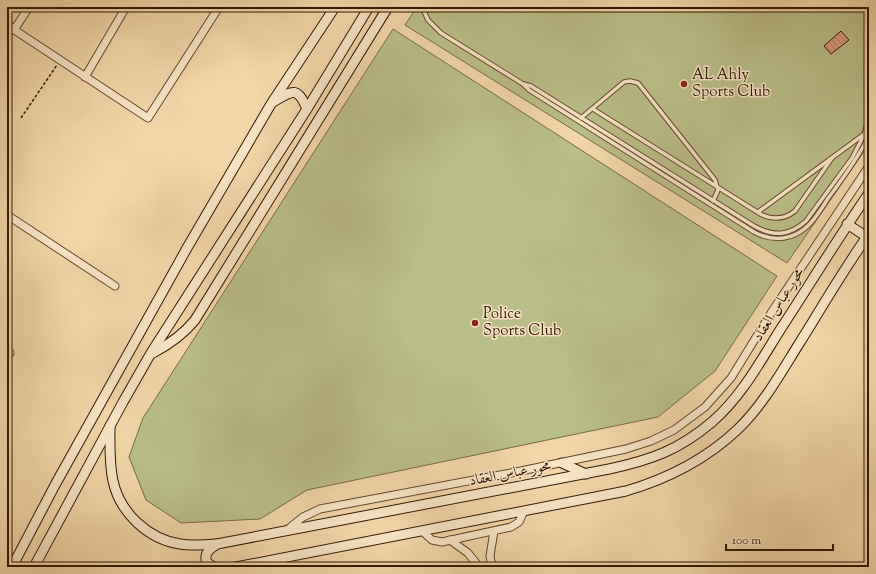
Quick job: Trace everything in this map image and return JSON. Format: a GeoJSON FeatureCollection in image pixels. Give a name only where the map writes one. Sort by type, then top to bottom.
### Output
{"type":"FeatureCollection","features":[{"type":"Feature","properties":{"kind":"main road"},"geometry":{"type":"LineString","coordinates":[[12,567],[55,485],[186,248],[271,104],[335,7]]}},
{"type":"Feature","properties":{"kind":"main road"},"geometry":{"type":"LineString","coordinates":[[34,567],[110,426],[152,353],[370,7]]}},
{"type":"Feature","properties":{"kind":"main road"},"geometry":{"type":"LineString","coordinates":[[152,353],[171,343],[195,320],[388,7]]}},
{"type":"Feature","properties":{"kind":"main road"},"geometry":{"type":"LineString","coordinates":[[271,104],[288,94],[295,93],[301,96],[307,109]]}},
{"type":"Feature","properties":{"kind":"main road","name":"محور عباس العقاد"},"geometry":{"type":"LineString","coordinates":[[110,426],[111,468],[113,482],[124,507],[134,520],[156,536],[169,542],[191,546],[217,544],[586,474],[616,468],[652,458],[674,449],[694,436],[713,421],[730,404],[752,374],[847,224],[869,193]]}},
{"type":"Feature","properties":{"kind":"main road"},"geometry":{"type":"LineString","coordinates":[[236,567],[626,491],[650,484],[696,462],[736,430],[768,393],[868,235],[847,224]]}},
{"type":"Feature","properties":{"kind":"main road"},"geometry":{"type":"LineString","coordinates":[[562,463],[586,474]]}},
{"type":"Feature","properties":{"kind":"main road"},"geometry":{"type":"LineString","coordinates":[[214,567],[207,563],[206,556],[207,553],[217,544]]}},
{"type":"Feature","properties":{"kind":"street"},"geometry":{"type":"LineString","coordinates":[[14,30],[29,7]]}},
{"type":"Feature","properties":{"kind":"street"},"geometry":{"type":"LineString","coordinates":[[86,77],[126,7]]}},
{"type":"Feature","properties":{"kind":"street"},"geometry":{"type":"LineString","coordinates":[[7,25],[148,118],[216,8]]}},
{"type":"Feature","properties":{"kind":"street"},"geometry":{"type":"LineString","coordinates":[[287,530],[303,517],[320,509],[626,450],[651,441],[685,423],[705,407],[731,378],[771,313],[869,166]]}},
{"type":"Feature","properties":{"kind":"street"},"geometry":{"type":"LineString","coordinates":[[7,215],[115,286]]}},
{"type":"Feature","properties":{"kind":"street"},"geometry":{"type":"LineString","coordinates":[[422,530],[432,540],[442,542],[514,526],[519,522],[524,511]]}},
{"type":"Feature","properties":{"kind":"street"},"geometry":{"type":"LineString","coordinates":[[492,567],[490,556],[494,531]]}},
{"type":"Feature","properties":{"kind":"street"},"geometry":{"type":"LineString","coordinates":[[450,540],[468,553],[479,567]]}},
{"type":"Feature","properties":{"kind":"lane"},"geometry":{"type":"LineString","coordinates":[[422,7],[428,20],[441,34],[523,84],[531,86],[761,230],[774,233],[791,231],[801,225],[813,212],[852,158],[864,135],[869,117]]}},
{"type":"Feature","properties":{"kind":"lane"},"geometry":{"type":"LineString","coordinates":[[581,118],[624,82],[630,80],[638,83],[715,180],[718,187],[713,201]]}},
{"type":"Feature","properties":{"kind":"lane"},"geometry":{"type":"LineString","coordinates":[[523,84],[528,90],[750,230],[770,238],[792,236],[806,228],[817,215],[852,165],[869,136]]}},
{"type":"Feature","properties":{"kind":"lane"},"geometry":{"type":"LineString","coordinates":[[593,109],[767,217],[777,219],[791,214],[798,208],[832,158]]}},
{"type":"Feature","properties":{"kind":"lane"},"geometry":{"type":"LineString","coordinates":[[758,212],[864,135]]}},
{"type":"Feature","properties":{"kind":"path"},"geometry":{"type":"LineString","coordinates":[[21,118],[60,60]]}},
{"type":"Feature","properties":{"kind":"green space","name":"AL Ahly Sports Club"},"geometry":{"type":"Polygon","coordinates":[[[417,7],[869,7],[869,144],[787,263],[405,25],[417,7]]]}},
{"type":"Feature","properties":{"kind":"green space","name":"Police Sports Club"},"geometry":{"type":"Polygon","coordinates":[[[393,29],[777,276],[715,371],[658,417],[307,490],[260,519],[181,523],[146,500],[129,457],[143,418],[393,29]]]}},
{"type":"Feature","properties":{"kind":"building"},"geometry":{"type":"Polygon","coordinates":[[[841,31],[849,40],[831,54],[824,46],[841,31]]]}},
{"type":"Feature","properties":{"kind":"place","name":"AL Ahly Sports Club"},"geometry":{"type":"Point","coordinates":[684,84]}},
{"type":"Feature","properties":{"kind":"place","name":"Police Sports Club"},"geometry":{"type":"Point","coordinates":[475,323]}}]}
